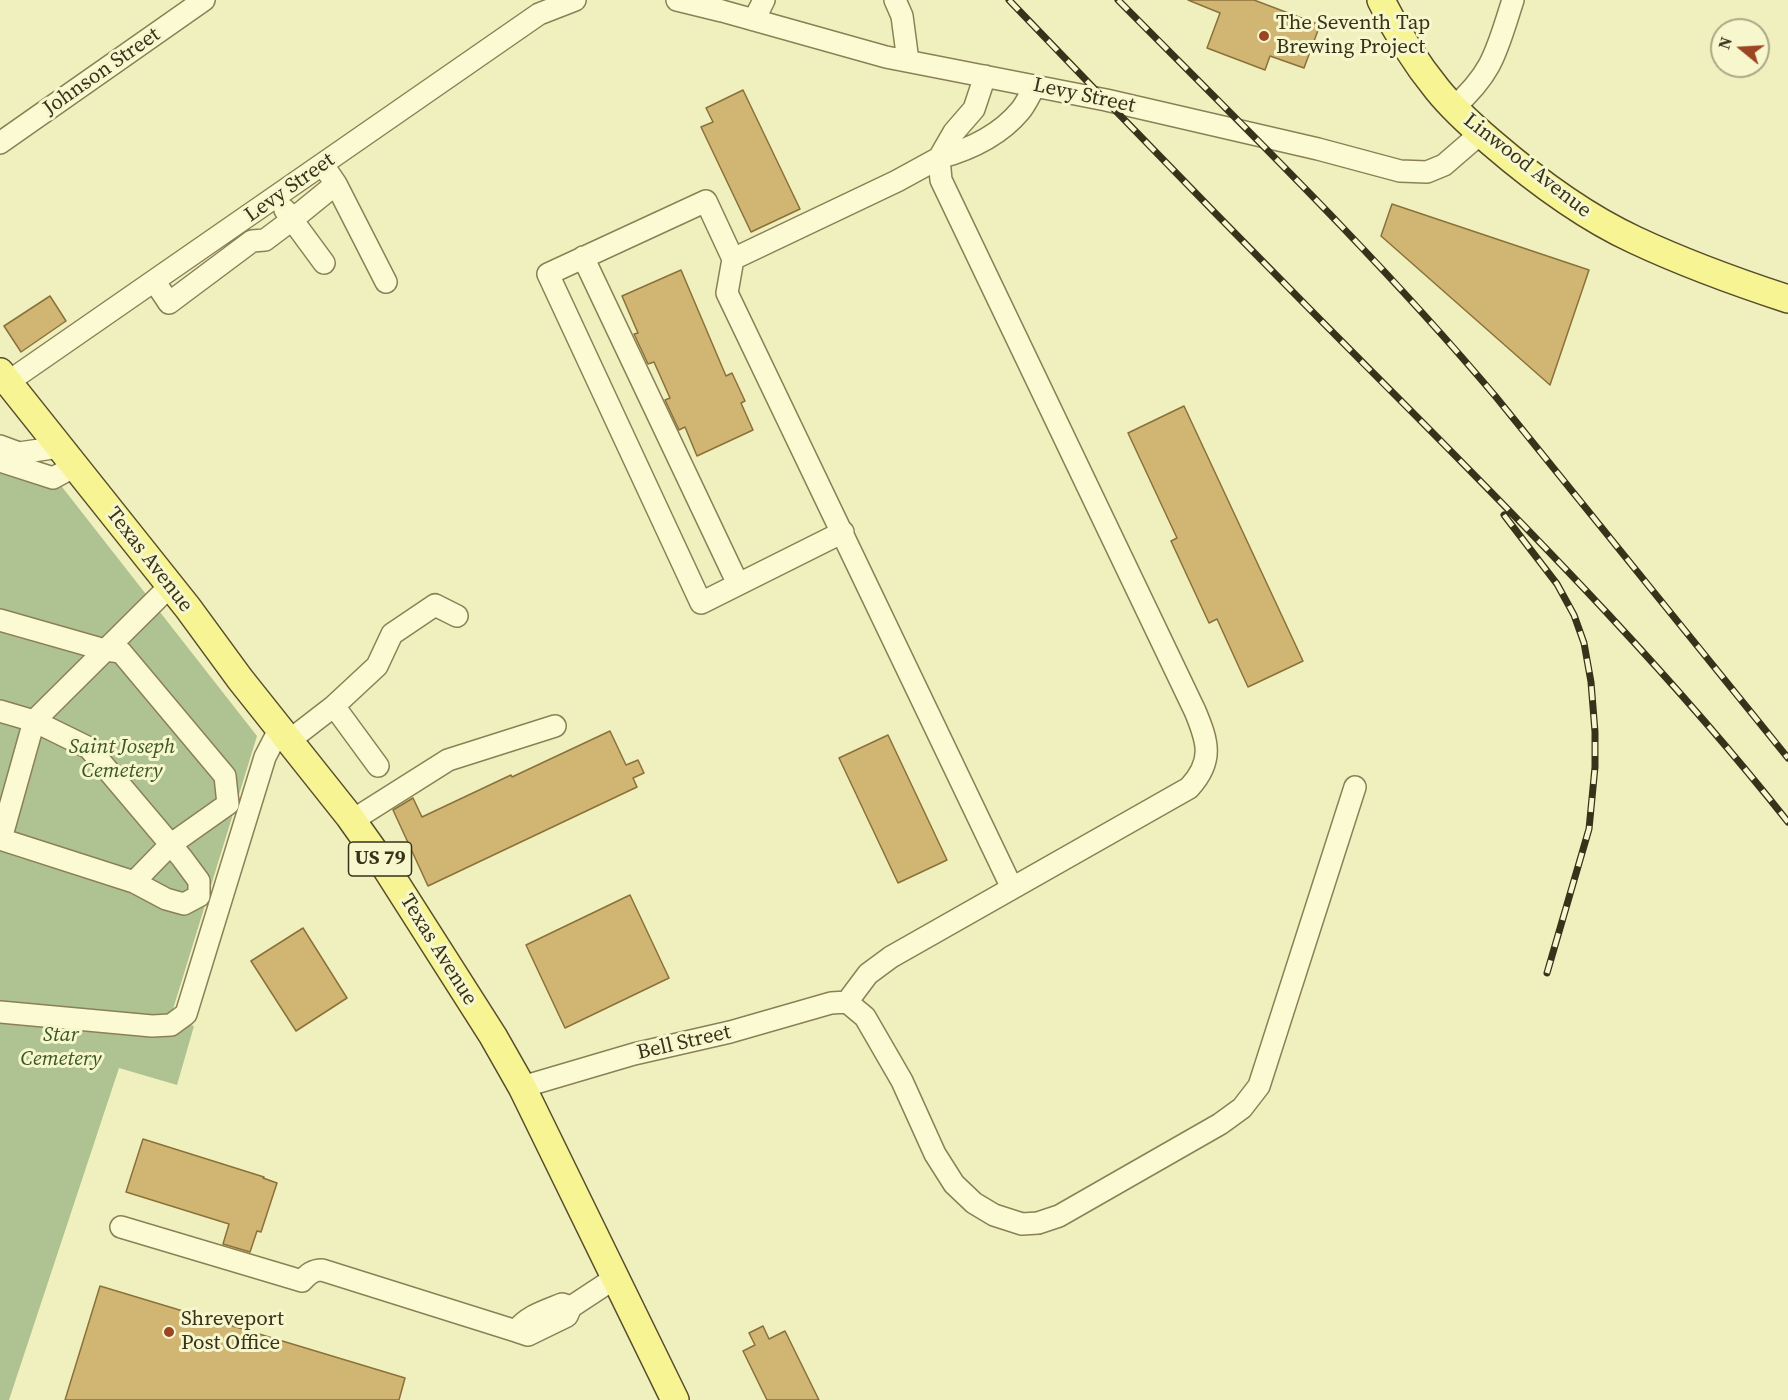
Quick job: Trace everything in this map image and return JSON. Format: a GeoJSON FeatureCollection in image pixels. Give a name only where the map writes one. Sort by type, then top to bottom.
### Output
{"type":"FeatureCollection","features":[{"type":"Feature","properties":{"kind":"main road","name":"Linwood Avenue"},"geometry":{"type":"LineString","coordinates":[[1381,0],[1405,43],[1435,87],[1453,108],[1539,180],[1578,208],[1634,240],[1788,299]]}},
{"type":"Feature","properties":{"kind":"main road","name":"Texas Avenue"},"geometry":{"type":"LineString","coordinates":[[4,377],[353,820],[386,868],[493,1036],[522,1087],[675,1400]]}},
{"type":"Feature","properties":{"kind":"street","name":"Johnson Street"},"geometry":{"type":"LineString","coordinates":[[0,143],[204,0]]}},
{"type":"Feature","properties":{"kind":"street","name":"Levy Street"},"geometry":{"type":"LineString","coordinates":[[4,377],[155,282],[539,14],[574,0]]}},
{"type":"Feature","properties":{"kind":"street","name":"Levy Street"},"geometry":{"type":"LineString","coordinates":[[677,0],[886,57],[1035,86],[1238,130],[1400,171],[1427,172],[1444,165],[1481,133]]}},
{"type":"Feature","properties":{"kind":"street"},"geometry":{"type":"LineString","coordinates":[[754,20],[764,0]]}},
{"type":"Feature","properties":{"kind":"street"},"geometry":{"type":"LineString","coordinates":[[895,0],[902,16],[908,61]]}},
{"type":"Feature","properties":{"kind":"street"},"geometry":{"type":"LineString","coordinates":[[1453,108],[1478,84],[1495,57],[1513,0]]}},
{"type":"Feature","properties":{"kind":"street"},"geometry":{"type":"LineString","coordinates":[[986,76],[974,109],[954,132],[939,159],[941,180],[1195,711],[1204,733],[1207,750],[1206,762],[1199,777],[1189,788],[891,957],[868,974],[847,1002],[865,1017],[902,1081],[935,1154],[954,1184],[974,1203],[994,1215],[1022,1224],[1038,1224],[1059,1216],[1220,1124],[1242,1108],[1259,1086],[1355,787]]}},
{"type":"Feature","properties":{"kind":"street"},"geometry":{"type":"LineString","coordinates":[[733,259],[939,159],[964,151],[1009,123],[1023,109],[1035,86]]}},
{"type":"Feature","properties":{"kind":"street"},"geometry":{"type":"LineString","coordinates":[[323,165],[336,184],[386,282]]}},
{"type":"Feature","properties":{"kind":"street"},"geometry":{"type":"LineString","coordinates":[[155,282],[169,303],[252,241],[265,240],[336,184]]}},
{"type":"Feature","properties":{"kind":"street"},"geometry":{"type":"LineString","coordinates":[[276,198],[324,263]]}},
{"type":"Feature","properties":{"kind":"street"},"geometry":{"type":"LineString","coordinates":[[843,532],[701,603],[548,274],[706,201],[733,259],[727,293],[843,532],[1012,888]]}},
{"type":"Feature","properties":{"kind":"street"},"geometry":{"type":"LineString","coordinates":[[583,256],[738,584]]}},
{"type":"Feature","properties":{"kind":"street"},"geometry":{"type":"LineString","coordinates":[[0,446],[19,453],[67,457],[53,478],[0,461]]}},
{"type":"Feature","properties":{"kind":"street"},"geometry":{"type":"LineString","coordinates":[[0,711],[34,721],[88,748],[199,881],[199,896],[184,904],[166,899],[134,882],[0,839],[34,721],[170,586]]}},
{"type":"Feature","properties":{"kind":"street"},"geometry":{"type":"LineString","coordinates":[[0,1012],[152,1026],[171,1025],[186,1014],[265,757],[285,734],[334,706],[377,666],[392,634],[435,605],[457,616]]}},
{"type":"Feature","properties":{"kind":"street"},"geometry":{"type":"LineString","coordinates":[[0,620],[105,650],[121,652],[225,776],[228,804],[170,845],[134,882]]}},
{"type":"Feature","properties":{"kind":"street"},"geometry":{"type":"LineString","coordinates":[[334,706],[378,766]]}},
{"type":"Feature","properties":{"kind":"street"},"geometry":{"type":"LineString","coordinates":[[353,820],[448,760],[555,726]]}},
{"type":"Feature","properties":{"kind":"street","name":"Bell Street"},"geometry":{"type":"LineString","coordinates":[[522,1087],[634,1054],[730,1032],[831,1003],[847,1002]]}},
{"type":"Feature","properties":{"kind":"street"},"geometry":{"type":"LineString","coordinates":[[121,1227],[302,1281],[314,1270],[322,1270],[516,1331],[524,1321],[562,1304],[571,1307],[615,1278]]}},
{"type":"Feature","properties":{"kind":"green space","name":"Saint Joseph Cemetery"},"geometry":{"type":"Polygon","coordinates":[[[0,453],[48,469],[257,736],[170,1019],[194,1026],[177,1085],[119,1068],[9,1400],[0,1400],[0,453]]]}},
{"type":"Feature","properties":{"kind":"building","name":"The Seventh Tap Brewing Project"},"geometry":{"type":"Polygon","coordinates":[[[1188,0],[1254,0],[1320,25],[1304,68],[1270,56],[1265,70],[1207,48],[1220,13],[1188,0]]]}},
{"type":"Feature","properties":{"kind":"building"},"geometry":{"type":"Polygon","coordinates":[[[743,90],[800,209],[751,232],[701,127],[713,122],[706,108],[743,90]]]}},
{"type":"Feature","properties":{"kind":"building"},"geometry":{"type":"Polygon","coordinates":[[[1392,204],[1589,270],[1550,385],[1381,236],[1392,204]]]}},
{"type":"Feature","properties":{"kind":"building"},"geometry":{"type":"Polygon","coordinates":[[[681,270],[726,376],[732,373],[745,401],[741,403],[753,430],[697,456],[685,427],[679,430],[665,400],[670,398],[654,362],[648,364],[634,334],[638,333],[622,296],[681,270]]]}},
{"type":"Feature","properties":{"kind":"building"},"geometry":{"type":"Polygon","coordinates":[[[50,296],[66,321],[21,352],[4,326],[50,296]]]}},
{"type":"Feature","properties":{"kind":"building"},"geometry":{"type":"Polygon","coordinates":[[[1184,406],[1303,661],[1248,687],[1217,619],[1209,623],[1171,541],[1177,538],[1128,433],[1184,406]]]}},
{"type":"Feature","properties":{"kind":"building"},"geometry":{"type":"Polygon","coordinates":[[[610,731],[626,765],[638,760],[644,773],[633,778],[637,787],[428,886],[393,810],[413,798],[422,817],[610,731]]]}},
{"type":"Feature","properties":{"kind":"building"},"geometry":{"type":"Polygon","coordinates":[[[888,735],[947,860],[898,883],[839,758],[888,735]]]}},
{"type":"Feature","properties":{"kind":"building"},"geometry":{"type":"Polygon","coordinates":[[[630,895],[669,978],[565,1028],[526,945],[630,895]]]}},
{"type":"Feature","properties":{"kind":"building"},"geometry":{"type":"Polygon","coordinates":[[[303,928],[347,998],[296,1031],[251,961],[303,928]]]}},
{"type":"Feature","properties":{"kind":"building"},"geometry":{"type":"Polygon","coordinates":[[[143,1139],[277,1183],[261,1232],[257,1231],[250,1252],[223,1244],[229,1224],[126,1192],[143,1139]]]}},
{"type":"Feature","properties":{"kind":"building","name":"Shreveport Post Office"},"geometry":{"type":"Polygon","coordinates":[[[100,1286],[405,1378],[399,1400],[65,1400],[100,1286]]]}},
{"type":"Feature","properties":{"kind":"building"},"geometry":{"type":"Polygon","coordinates":[[[763,1326],[769,1339],[785,1331],[819,1400],[767,1400],[743,1351],[755,1345],[749,1333],[763,1326]]]}},
{"type":"Feature","properties":{"kind":"railway"},"geometry":{"type":"LineString","coordinates":[[1009,0],[1562,565],[1701,717],[1788,822]]}},
{"type":"Feature","properties":{"kind":"railway"},"geometry":{"type":"LineString","coordinates":[[1118,0],[1359,244],[1451,345],[1496,397],[1788,758]]}},
{"type":"Feature","properties":{"kind":"railway"},"geometry":{"type":"LineString","coordinates":[[1504,515],[1557,584],[1574,615],[1584,643],[1591,682],[1595,767],[1589,829],[1547,973]]}},
{"type":"Feature","properties":{"kind":"place","name":"The Seventh Tap Brewing Project"},"geometry":{"type":"Point","coordinates":[1264,36]}},
{"type":"Feature","properties":{"kind":"place","name":"Shreveport Post Office"},"geometry":{"type":"Point","coordinates":[169,1332]}},
{"type":"Feature","properties":{"kind":"park label","name":"Star Cemetery"},"geometry":{"type":"Point","coordinates":[61,1048]}}]}
